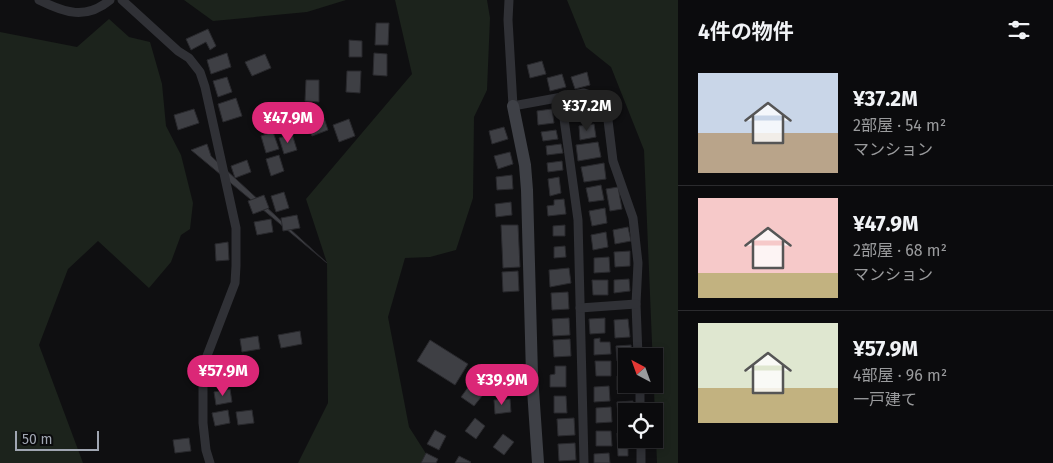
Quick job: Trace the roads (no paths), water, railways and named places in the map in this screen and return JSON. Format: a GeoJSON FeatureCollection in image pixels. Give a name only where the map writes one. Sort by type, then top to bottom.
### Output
{"type":"FeatureCollection","features":[{"type":"Feature","properties":{"kind":"street"},"geometry":{"type":"LineString","coordinates":[[40,0],[53,7],[72,13],[98,9],[110,0]]}},
{"type":"Feature","properties":{"kind":"street"},"geometry":{"type":"LineString","coordinates":[[122,0],[178,51],[189,58],[200,72],[236,228],[235,283],[205,361],[202,387],[206,450],[210,463]]}},
{"type":"Feature","properties":{"kind":"street"},"geometry":{"type":"LineString","coordinates":[[509,0],[508,20],[514,106],[525,164],[527,190],[532,375],[538,463]]}},
{"type":"Feature","properties":{"kind":"street"},"geometry":{"type":"LineString","coordinates":[[514,106],[584,93],[592,94],[600,102],[609,118],[613,162],[634,218],[638,263],[636,304],[638,348]]}},
{"type":"Feature","properties":{"kind":"street"},"geometry":{"type":"LineString","coordinates":[[561,97],[578,220],[584,463]]}},
{"type":"Feature","properties":{"kind":"street"},"geometry":{"type":"LineString","coordinates":[[580,308],[636,304]]}},
{"type":"Feature","properties":{"kind":"street"},"geometry":{"type":"LineString","coordinates":[[641,448],[642,463]]}}]}
